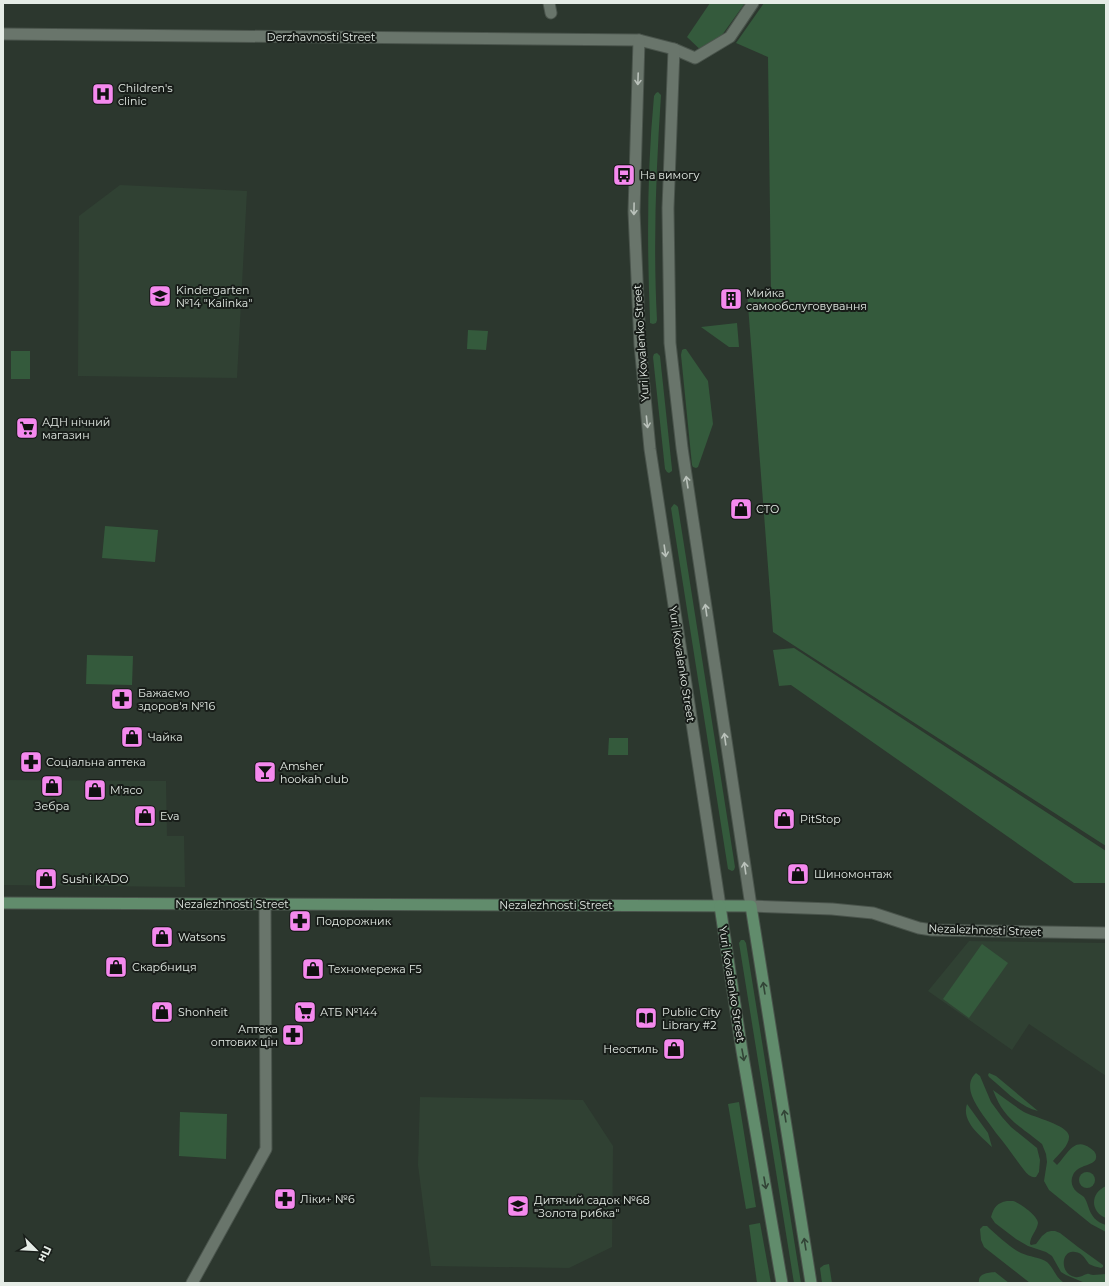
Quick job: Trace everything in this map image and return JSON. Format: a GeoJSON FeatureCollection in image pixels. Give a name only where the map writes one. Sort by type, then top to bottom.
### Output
{"type":"FeatureCollection","features":[{"type":"Feature","properties":{"kind":"main road","name":"Nezalezhnosti Street"},"geometry":{"type":"LineString","coordinates":[[3,902],[751,906]]}},
{"type":"Feature","properties":{"kind":"main road","name":"Yuri Kovalenko Street"},"geometry":{"type":"LineString","coordinates":[[720,906],[741,1045],[782,1283]]}},
{"type":"Feature","properties":{"kind":"main road"},"geometry":{"type":"LineString","coordinates":[[751,906],[811,1283]]}},
{"type":"Feature","properties":{"kind":"street","name":"Derzhavnosti Street"},"geometry":{"type":"LineString","coordinates":[[3,34],[639,40],[674,49],[695,58],[730,36],[753,3]]}},
{"type":"Feature","properties":{"kind":"street","name":"Yuri Kovalenko Street"},"geometry":{"type":"LineString","coordinates":[[639,40],[634,212],[640,345],[650,449],[720,906]]}},
{"type":"Feature","properties":{"kind":"street"},"geometry":{"type":"LineString","coordinates":[[674,49],[668,208],[670,343],[682,448],[751,906]]}},
{"type":"Feature","properties":{"kind":"street"},"geometry":{"type":"LineString","coordinates":[[192,1283],[266,1149],[265,904]]}},
{"type":"Feature","properties":{"kind":"street","name":"Nezalezhnosti Street"},"geometry":{"type":"LineString","coordinates":[[751,906],[832,909],[873,913],[919,928],[932,930],[1106,933]]}},
{"type":"Feature","properties":{"kind":"shaded area","name":"Kindergarten №14 \"Kalinka\""},"geometry":{"type":"Polygon","coordinates":[[[120,185],[247,191],[237,378],[78,376],[79,216],[120,185]]]}},
{"type":"Feature","properties":{"kind":"shaded area"},"geometry":{"type":"Polygon","coordinates":[[[3,780],[166,781],[167,836],[184,836],[185,887],[3,885],[3,780]]]}},
{"type":"Feature","properties":{"kind":"shaded area"},"geometry":{"type":"Polygon","coordinates":[[[969,941],[1106,943],[1106,1076],[1029,1024],[1012,1050],[928,991],[969,941]]]}},
{"type":"Feature","properties":{"kind":"shaded area","name":"Дитячий садок №68 \"Золота рибка\""},"geometry":{"type":"Polygon","coordinates":[[[420,1097],[583,1100],[613,1146],[612,1247],[569,1268],[431,1266],[418,1165],[420,1097]]]}},
{"type":"Feature","properties":{"kind":"green space"},"geometry":{"type":"Polygon","coordinates":[[[710,3],[745,3],[707,56],[687,37],[710,3]]]}},
{"type":"Feature","properties":{"kind":"green space"},"geometry":{"type":"Polygon","coordinates":[[[764,3],[1106,3],[1106,846],[773,632],[747,292],[771,291],[768,57],[736,43],[764,3]]]}},
{"type":"Feature","properties":{"kind":"green space"},"geometry":{"type":"Polygon","coordinates":[[[658,92],[661,95],[655,264],[657,320],[656,323],[653,324],[650,323],[648,208],[654,96],[658,92]]]}},
{"type":"Feature","properties":{"kind":"green space"},"geometry":{"type":"Polygon","coordinates":[[[737,323],[739,347],[729,347],[701,327],[737,323]]]}},
{"type":"Feature","properties":{"kind":"green space"},"geometry":{"type":"Polygon","coordinates":[[[468,330],[488,331],[486,350],[467,349],[468,330]]]}},
{"type":"Feature","properties":{"kind":"green space"},"geometry":{"type":"Polygon","coordinates":[[[686,349],[708,381],[713,424],[698,467],[696,468],[692,465],[681,355],[682,350],[686,349]]]}},
{"type":"Feature","properties":{"kind":"green space"},"geometry":{"type":"Polygon","coordinates":[[[11,351],[30,351],[30,379],[11,379],[11,351]]]}},
{"type":"Feature","properties":{"kind":"green space"},"geometry":{"type":"Polygon","coordinates":[[[657,353],[660,356],[672,469],[669,473],[665,469],[653,357],[654,354],[657,353]]]}},
{"type":"Feature","properties":{"kind":"green space"},"geometry":{"type":"Polygon","coordinates":[[[674,504],[678,507],[735,867],[732,871],[728,869],[671,508],[674,504]]]}},
{"type":"Feature","properties":{"kind":"green space"},"geometry":{"type":"Polygon","coordinates":[[[105,526],[158,530],[155,562],[102,558],[105,526]]]}},
{"type":"Feature","properties":{"kind":"green space"},"geometry":{"type":"Polygon","coordinates":[[[794,648],[1106,851],[1106,883],[1074,883],[791,685],[779,686],[773,650],[794,648]]]}},
{"type":"Feature","properties":{"kind":"green space"},"geometry":{"type":"Polygon","coordinates":[[[87,655],[133,656],[132,685],[86,684],[87,655]]]}},
{"type":"Feature","properties":{"kind":"green space"},"geometry":{"type":"Polygon","coordinates":[[[609,738],[628,738],[628,755],[608,755],[609,738]]]}},
{"type":"Feature","properties":{"kind":"green space"},"geometry":{"type":"Polygon","coordinates":[[[741,940],[744,940],[746,943],[801,1283],[794,1283],[739,943],[741,940]]]}},
{"type":"Feature","properties":{"kind":"green space"},"geometry":{"type":"Polygon","coordinates":[[[982,944],[1008,963],[969,1018],[943,999],[982,944]]]}},
{"type":"Feature","properties":{"kind":"green space"},"geometry":{"type":"Polygon","coordinates":[[[976,1073],[980,1076],[991,1102],[1002,1117],[1011,1127],[1037,1148],[1040,1160],[1039,1172],[1036,1177],[1031,1176],[1025,1171],[977,1106],[970,1090],[972,1078],[976,1073]]]}},
{"type":"Feature","properties":{"kind":"green space"},"geometry":{"type":"Polygon","coordinates":[[[989,1073],[996,1076],[1038,1111],[1018,1102],[989,1077],[989,1073]]]}},
{"type":"Feature","properties":{"kind":"green space"},"geometry":{"type":"Polygon","coordinates":[[[993,1090],[1024,1112],[1057,1125],[1067,1132],[1069,1136],[1068,1143],[1053,1161],[1057,1165],[1075,1145],[1084,1145],[1094,1152],[1096,1155],[1095,1161],[1075,1171],[1072,1177],[1072,1182],[1075,1190],[1084,1197],[1094,1218],[1106,1225],[1106,1232],[1091,1224],[1049,1190],[1044,1181],[1047,1162],[1042,1144],[1007,1115],[997,1100],[993,1090]]]}},
{"type":"Feature","properties":{"kind":"green space"},"geometry":{"type":"Polygon","coordinates":[[[739,1102],[756,1207],[746,1209],[728,1104],[739,1102]]]}},
{"type":"Feature","properties":{"kind":"green space"},"geometry":{"type":"Polygon","coordinates":[[[967,1104],[988,1133],[992,1147],[969,1123],[966,1111],[967,1104]]]}},
{"type":"Feature","properties":{"kind":"green space"},"geometry":{"type":"Polygon","coordinates":[[[180,1112],[227,1114],[226,1159],[179,1156],[180,1112]]]}},
{"type":"Feature","properties":{"kind":"green space"},"geometry":{"type":"Polygon","coordinates":[[[1087,1172],[1093,1174],[1095,1180],[1093,1186],[1087,1188],[1081,1186],[1079,1180],[1081,1174],[1087,1172]]]}},
{"type":"Feature","properties":{"kind":"green space"},"geometry":{"type":"Polygon","coordinates":[[[1106,1186],[1106,1218],[1097,1211],[1094,1202],[1097,1193],[1106,1186]]]}},
{"type":"Feature","properties":{"kind":"green space"},"geometry":{"type":"Polygon","coordinates":[[[1013,1201],[1020,1204],[1032,1213],[1037,1220],[1037,1226],[1030,1241],[1031,1245],[1036,1244],[1047,1232],[1055,1231],[1060,1233],[1103,1265],[1101,1268],[1089,1264],[1084,1256],[1075,1252],[1070,1252],[1067,1254],[1064,1262],[1066,1271],[1075,1277],[1088,1274],[1106,1274],[1106,1283],[1085,1283],[1066,1275],[1061,1272],[1052,1256],[1046,1252],[1028,1246],[995,1223],[991,1217],[993,1211],[998,1204],[1013,1201]]]}},
{"type":"Feature","properties":{"kind":"green space"},"geometry":{"type":"Polygon","coordinates":[[[760,1223],[771,1283],[757,1283],[749,1225],[760,1223]]]}},
{"type":"Feature","properties":{"kind":"green space"},"geometry":{"type":"Polygon","coordinates":[[[983,1226],[987,1226],[1003,1241],[1017,1251],[1047,1262],[1052,1267],[1059,1279],[1065,1283],[1030,1283],[984,1247],[981,1240],[980,1229],[983,1226]]]}},
{"type":"Feature","properties":{"kind":"green space"},"geometry":{"type":"Polygon","coordinates":[[[829,1264],[832,1283],[822,1283],[820,1268],[829,1264]]]}},
{"type":"Feature","properties":{"kind":"green space"},"geometry":{"type":"Polygon","coordinates":[[[995,1272],[1009,1283],[979,1283],[982,1275],[995,1272]]]}},
{"type":"Feature","properties":{"kind":"place","name":"Children's clinic"},"geometry":{"type":"Point","coordinates":[103,94]}},
{"type":"Feature","properties":{"kind":"place","name":"На вимогу"},"geometry":{"type":"Point","coordinates":[624,175]}},
{"type":"Feature","properties":{"kind":"place","name":"Kindergarten №14 \"Kalinka\""},"geometry":{"type":"Point","coordinates":[160,296]}},
{"type":"Feature","properties":{"kind":"place","name":"Мийка самообслуговування"},"geometry":{"type":"Point","coordinates":[731,299]}},
{"type":"Feature","properties":{"kind":"place","name":"АДН нічний магазин"},"geometry":{"type":"Point","coordinates":[27,428]}},
{"type":"Feature","properties":{"kind":"place","name":"СТО"},"geometry":{"type":"Point","coordinates":[741,509]}},
{"type":"Feature","properties":{"kind":"place","name":"Бажаємо здоров'я №16"},"geometry":{"type":"Point","coordinates":[122,699]}},
{"type":"Feature","properties":{"kind":"place","name":"Чайка"},"geometry":{"type":"Point","coordinates":[132,737]}},
{"type":"Feature","properties":{"kind":"place","name":"Соціальна аптека"},"geometry":{"type":"Point","coordinates":[31,762]}},
{"type":"Feature","properties":{"kind":"place","name":"Amsher hookah club"},"geometry":{"type":"Point","coordinates":[265,772]}},
{"type":"Feature","properties":{"kind":"place","name":"Зебра"},"geometry":{"type":"Point","coordinates":[52,786]}},
{"type":"Feature","properties":{"kind":"place","name":"М'ясо"},"geometry":{"type":"Point","coordinates":[95,790]}},
{"type":"Feature","properties":{"kind":"place","name":"Eva"},"geometry":{"type":"Point","coordinates":[145,816]}},
{"type":"Feature","properties":{"kind":"place","name":"PitStop"},"geometry":{"type":"Point","coordinates":[784,819]}},
{"type":"Feature","properties":{"kind":"place","name":"Шиномонтаж"},"geometry":{"type":"Point","coordinates":[798,874]}},
{"type":"Feature","properties":{"kind":"place","name":"Sushi KADO"},"geometry":{"type":"Point","coordinates":[46,879]}},
{"type":"Feature","properties":{"kind":"place","name":"Подорожник"},"geometry":{"type":"Point","coordinates":[300,921]}},
{"type":"Feature","properties":{"kind":"place","name":"Watsons"},"geometry":{"type":"Point","coordinates":[162,937]}},
{"type":"Feature","properties":{"kind":"place","name":"Скарбниця"},"geometry":{"type":"Point","coordinates":[116,967]}},
{"type":"Feature","properties":{"kind":"place","name":"Техномережа F5"},"geometry":{"type":"Point","coordinates":[313,969]}},
{"type":"Feature","properties":{"kind":"place","name":"Shonheit"},"geometry":{"type":"Point","coordinates":[162,1012]}},
{"type":"Feature","properties":{"kind":"place","name":"АТБ №144"},"geometry":{"type":"Point","coordinates":[305,1012]}},
{"type":"Feature","properties":{"kind":"place","name":"Public City Library #2"},"geometry":{"type":"Point","coordinates":[646,1018]}},
{"type":"Feature","properties":{"kind":"place","name":"Аптека оптових цін"},"geometry":{"type":"Point","coordinates":[293,1035]}},
{"type":"Feature","properties":{"kind":"place","name":"Неостиль"},"geometry":{"type":"Point","coordinates":[674,1049]}},
{"type":"Feature","properties":{"kind":"place","name":"Ліки+ №6"},"geometry":{"type":"Point","coordinates":[285,1199]}},
{"type":"Feature","properties":{"kind":"place","name":"Дитячий садок №68 \"Золота рибка\""},"geometry":{"type":"Point","coordinates":[518,1206]}}]}
